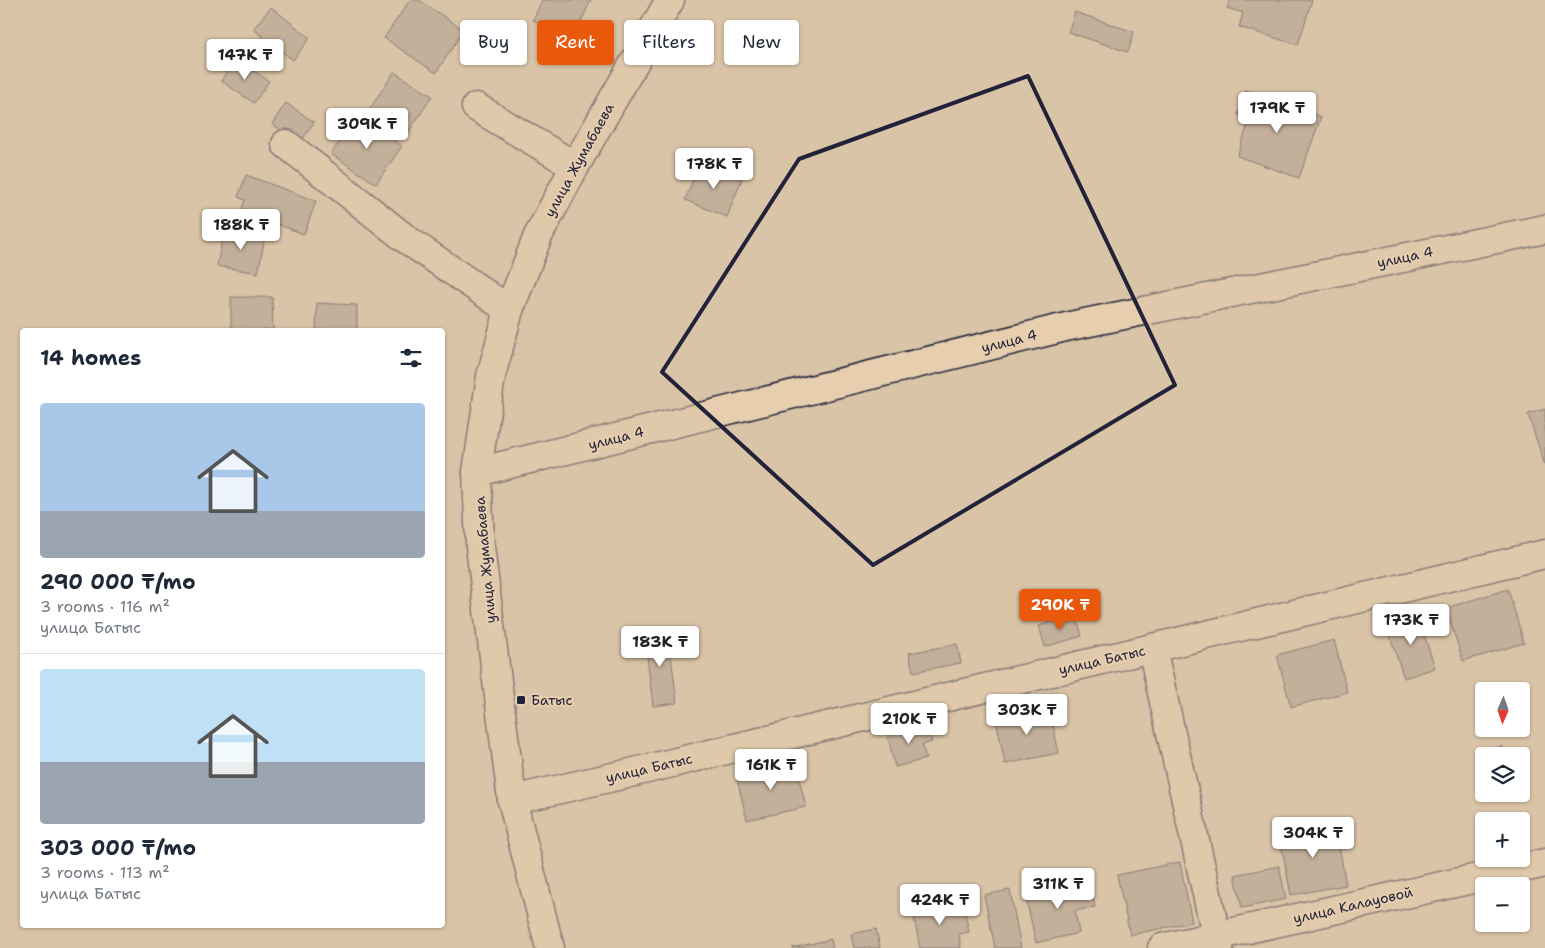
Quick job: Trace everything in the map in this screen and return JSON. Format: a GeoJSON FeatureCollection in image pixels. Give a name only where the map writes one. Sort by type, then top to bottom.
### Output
{"type":"FeatureCollection","features":[{"type":"Feature","properties":{"kind":"street","name":"улица Жумабаева"},"geometry":{"type":"LineString","coordinates":[[550,948],[512,800],[480,546],[477,472],[491,376],[509,310],[538,236],[575,166],[670,0]]}},
{"type":"Feature","properties":{"kind":"street"},"geometry":{"type":"LineString","coordinates":[[476,107],[575,166]]}},
{"type":"Feature","properties":{"kind":"street"},"geometry":{"type":"LineString","coordinates":[[286,144],[406,239],[509,310]]}},
{"type":"Feature","properties":{"kind":"street","name":"улица 4"},"geometry":{"type":"LineString","coordinates":[[477,472],[1070,326],[1545,229]]}},
{"type":"Feature","properties":{"kind":"street","name":"улица Батыс"},"geometry":{"type":"LineString","coordinates":[[512,800],[1545,554]]}},
{"type":"Feature","properties":{"kind":"street"},"geometry":{"type":"LineString","coordinates":[[1152,648],[1218,942]]}},
{"type":"Feature","properties":{"kind":"street","name":"улица Калауовой"},"geometry":{"type":"LineString","coordinates":[[1162,948],[1218,942],[1545,863]]}},
{"type":"Feature","properties":{"kind":"highlighted area"},"geometry":{"type":"Polygon","coordinates":[[[1028,76],[1175,385],[873,565],[662,372],[799,159],[1028,76]]]}},
{"type":"Feature","properties":{"kind":"building"},"geometry":{"type":"Polygon","coordinates":[[[410,0],[419,0],[460,27],[460,36],[436,73],[384,38],[410,0]]]}},
{"type":"Feature","properties":{"kind":"building"},"geometry":{"type":"Polygon","coordinates":[[[542,0],[591,0],[582,20],[537,20],[537,22],[533,20],[542,0]]]}},
{"type":"Feature","properties":{"kind":"building"},"geometry":{"type":"Polygon","coordinates":[[[1230,0],[1312,0],[1298,45],[1239,27],[1243,13],[1227,8],[1230,0]]]}},
{"type":"Feature","properties":{"kind":"building"},"geometry":{"type":"Polygon","coordinates":[[[271,7],[310,38],[293,60],[253,29],[271,7]]]}},
{"type":"Feature","properties":{"kind":"building"},"geometry":{"type":"Polygon","coordinates":[[[1075,12],[1134,32],[1128,52],[1068,32],[1075,12]]]}},
{"type":"Feature","properties":{"kind":"building"},"geometry":{"type":"Polygon","coordinates":[[[235,59],[269,81],[254,103],[221,81],[235,59]]]}},
{"type":"Feature","properties":{"kind":"building"},"geometry":{"type":"Polygon","coordinates":[[[394,72],[432,96],[405,138],[367,113],[394,72]]]}},
{"type":"Feature","properties":{"kind":"building"},"geometry":{"type":"Polygon","coordinates":[[[1246,90],[1321,117],[1299,178],[1237,156],[1250,119],[1238,115],[1246,90]]]}},
{"type":"Feature","properties":{"kind":"building"},"geometry":{"type":"Polygon","coordinates":[[[286,103],[314,122],[300,143],[272,124],[286,103]]]}},
{"type":"Feature","properties":{"kind":"building"},"geometry":{"type":"Polygon","coordinates":[[[358,115],[402,146],[376,184],[331,154],[358,115]]]}},
{"type":"Feature","properties":{"kind":"building"},"geometry":{"type":"Polygon","coordinates":[[[700,162],[742,179],[727,217],[685,200],[700,162]]]}},
{"type":"Feature","properties":{"kind":"building"},"geometry":{"type":"Polygon","coordinates":[[[246,175],[316,201],[304,234],[241,211],[245,200],[238,197],[246,175]]]}},
{"type":"Feature","properties":{"kind":"building"},"geometry":{"type":"Polygon","coordinates":[[[224,229],[265,237],[258,273],[217,266],[224,229]]]}},
{"type":"Feature","properties":{"kind":"building"},"geometry":{"type":"Polygon","coordinates":[[[231,297],[272,297],[273,328],[231,328],[231,297]]]}},
{"type":"Feature","properties":{"kind":"building"},"geometry":{"type":"Polygon","coordinates":[[[317,303],[357,305],[357,328],[316,328],[317,303]]]}},
{"type":"Feature","properties":{"kind":"building"},"geometry":{"type":"Polygon","coordinates":[[[1545,409],[1545,466],[1528,414],[1545,409]]]}},
{"type":"Feature","properties":{"kind":"building"},"geometry":{"type":"Polygon","coordinates":[[[1508,589],[1524,643],[1463,661],[1446,608],[1508,589]]]}},
{"type":"Feature","properties":{"kind":"building"},"geometry":{"type":"Polygon","coordinates":[[[1417,613],[1435,668],[1404,678],[1386,624],[1417,613]]]}},
{"type":"Feature","properties":{"kind":"building"},"geometry":{"type":"Polygon","coordinates":[[[1076,615],[1082,636],[1045,647],[1039,626],[1076,615]]]}},
{"type":"Feature","properties":{"kind":"building"},"geometry":{"type":"Polygon","coordinates":[[[668,631],[677,703],[653,706],[644,633],[668,631]]]}},
{"type":"Feature","properties":{"kind":"building"},"geometry":{"type":"Polygon","coordinates":[[[1334,640],[1347,692],[1291,707],[1277,655],[1334,640]]]}},
{"type":"Feature","properties":{"kind":"building"},"geometry":{"type":"Polygon","coordinates":[[[957,644],[961,663],[913,672],[909,653],[957,644]]]}},
{"type":"Feature","properties":{"kind":"building"},"geometry":{"type":"Polygon","coordinates":[[[1049,707],[1059,753],[1005,764],[996,718],[1049,707]]]}},
{"type":"Feature","properties":{"kind":"building"},"geometry":{"type":"Polygon","coordinates":[[[926,723],[932,742],[922,745],[926,759],[895,767],[887,734],[926,723]]]}},
{"type":"Feature","properties":{"kind":"building"},"geometry":{"type":"Polygon","coordinates":[[[795,761],[806,807],[747,820],[736,775],[795,761]]]}},
{"type":"Feature","properties":{"kind":"building"},"geometry":{"type":"Polygon","coordinates":[[[1335,822],[1346,885],[1291,895],[1279,833],[1335,822]]]}},
{"type":"Feature","properties":{"kind":"building"},"geometry":{"type":"Polygon","coordinates":[[[1180,862],[1192,922],[1130,935],[1117,875],[1180,862]]]}},
{"type":"Feature","properties":{"kind":"building"},"geometry":{"type":"Polygon","coordinates":[[[1279,866],[1286,899],[1242,908],[1235,875],[1279,866]]]}},
{"type":"Feature","properties":{"kind":"building"},"geometry":{"type":"Polygon","coordinates":[[[1089,879],[1095,907],[1075,911],[1079,933],[1036,943],[1025,894],[1089,879]]]}},
{"type":"Feature","properties":{"kind":"building"},"geometry":{"type":"Polygon","coordinates":[[[1010,890],[1021,948],[995,948],[984,895],[1010,890]]]}},
{"type":"Feature","properties":{"kind":"building"},"geometry":{"type":"Polygon","coordinates":[[[953,901],[955,914],[965,912],[969,932],[959,934],[961,948],[920,948],[912,908],[953,901]]]}},
{"type":"Feature","properties":{"kind":"building"},"geometry":{"type":"Polygon","coordinates":[[[876,929],[880,948],[854,948],[851,934],[876,929]]]}},
{"type":"Feature","properties":{"kind":"building"},"geometry":{"type":"Polygon","coordinates":[[[831,939],[833,948],[792,948],[831,939]]]}},
{"type":"Feature","properties":{"kind":"place","name":"Батыс"},"geometry":{"type":"Point","coordinates":[521,700]}}]}
